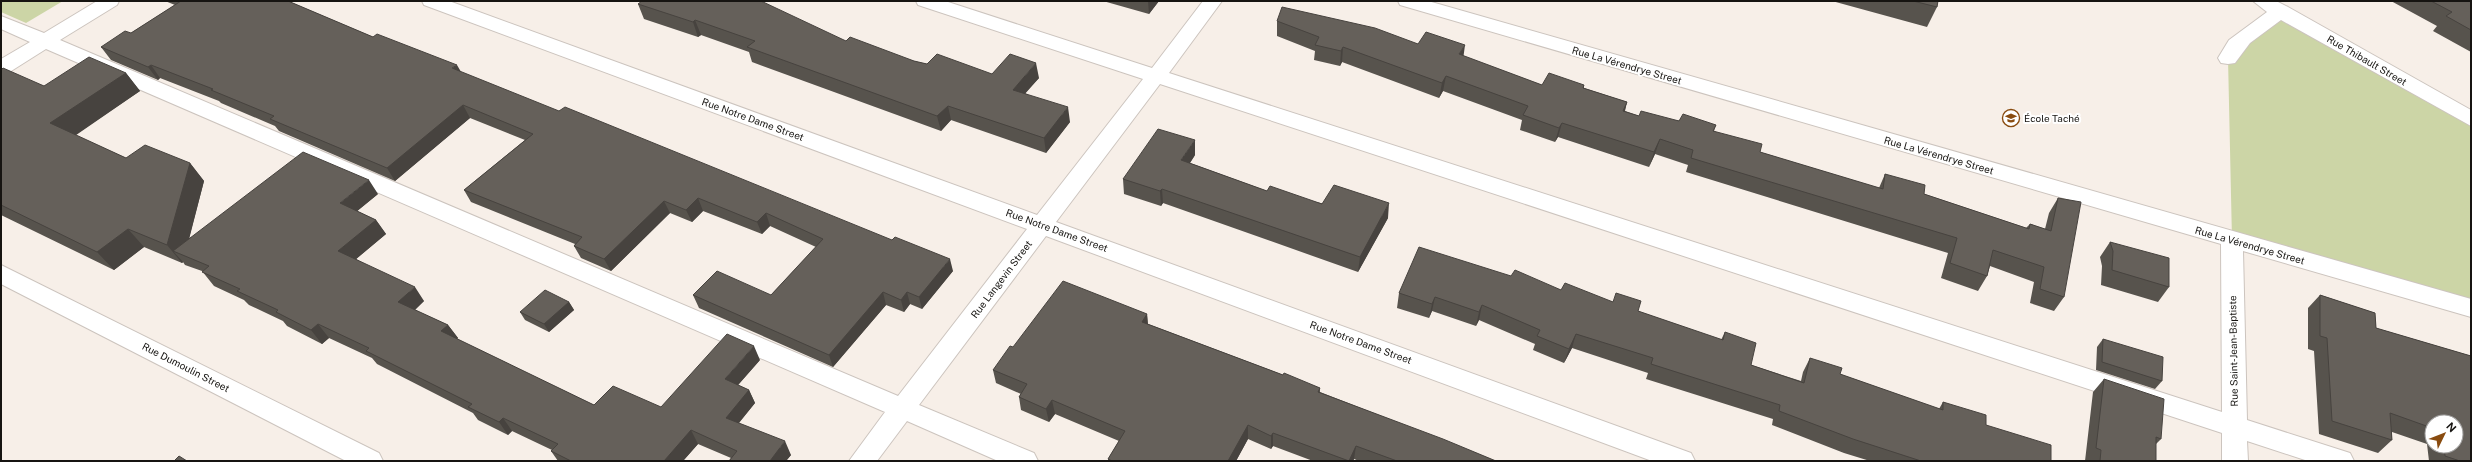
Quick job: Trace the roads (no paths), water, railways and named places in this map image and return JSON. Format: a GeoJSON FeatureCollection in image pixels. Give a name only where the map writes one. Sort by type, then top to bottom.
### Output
{"type":"FeatureCollection","features":[{"type":"Feature","properties":{"kind":"street"},"geometry":{"type":"LineString","coordinates":[[1,68],[110,1]]}},
{"type":"Feature","properties":{"kind":"street","name":"Rue Notre Dame Street"},"geometry":{"type":"LineString","coordinates":[[431,1],[1682,461]]}},
{"type":"Feature","properties":{"kind":"street"},"geometry":{"type":"LineString","coordinates":[[925,1],[1155,77],[2341,461]]}},
{"type":"Feature","properties":{"kind":"street","name":"Rue Langevin Street"},"geometry":{"type":"LineString","coordinates":[[862,461],[1213,1]]}},
{"type":"Feature","properties":{"kind":"street","name":"Rue La Vérendrye Street"},"geometry":{"type":"LineString","coordinates":[[1407,1],[2471,308]]}},
{"type":"Feature","properties":{"kind":"street","name":"Rue Thibault Street"},"geometry":{"type":"LineString","coordinates":[[2262,1],[2471,119]]}},
{"type":"Feature","properties":{"kind":"street"},"geometry":{"type":"LineString","coordinates":[[2228,58],[2230,51],[2237,44],[2281,12]]}},
{"type":"Feature","properties":{"kind":"street"},"geometry":{"type":"LineString","coordinates":[[1,22],[1026,461]]}},
{"type":"Feature","properties":{"kind":"street","name":"Rue Saint-Jean-Baptiste"},"geometry":{"type":"LineString","coordinates":[[2232,240],[2235,461]]}},
{"type":"Feature","properties":{"kind":"street","name":"Rue Dumoulin Street"},"geometry":{"type":"LineString","coordinates":[[1,274],[370,461]]}},
{"type":"Feature","properties":{"kind":"place","name":"École Taché"},"geometry":{"type":"Point","coordinates":[2011,118]}}]}
